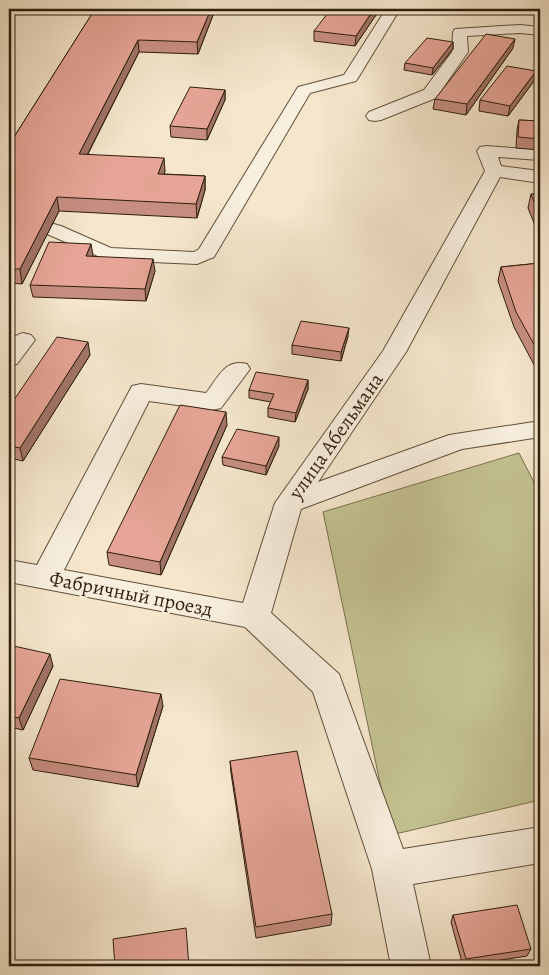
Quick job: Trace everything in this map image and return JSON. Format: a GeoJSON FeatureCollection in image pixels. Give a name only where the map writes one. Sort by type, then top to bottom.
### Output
{"type":"FeatureCollection","features":[{"type":"Feature","properties":{"kind":"street"},"geometry":{"type":"LineString","coordinates":[[54,230],[107,254],[197,258],[207,253],[304,90],[350,78],[393,9]]}},
{"type":"Feature","properties":{"kind":"street"},"geometry":{"type":"LineString","coordinates":[[375,116],[430,94],[460,52],[460,32],[540,30]]}},
{"type":"Feature","properties":{"kind":"street"},"geometry":{"type":"LineString","coordinates":[[540,155],[486,151],[494,171],[540,177]]}},
{"type":"Feature","properties":{"kind":"street","name":"улица Абельмана"},"geometry":{"type":"LineString","coordinates":[[254,617],[289,503],[394,352],[494,171]]}},
{"type":"Feature","properties":{"kind":"street"},"geometry":{"type":"LineString","coordinates":[[9,359],[23,340]]}},
{"type":"Feature","properties":{"kind":"street"},"geometry":{"type":"LineString","coordinates":[[45,578],[141,392],[212,402],[238,368]]}},
{"type":"Feature","properties":{"kind":"street"},"geometry":{"type":"LineString","coordinates":[[289,503],[458,442],[540,429]]}},
{"type":"Feature","properties":{"kind":"street","name":"Фабричный проезд"},"geometry":{"type":"LineString","coordinates":[[9,571],[254,617]]}},
{"type":"Feature","properties":{"kind":"street"},"geometry":{"type":"LineString","coordinates":[[254,617],[327,684],[391,868],[411,966]]}},
{"type":"Feature","properties":{"kind":"street"},"geometry":{"type":"LineString","coordinates":[[391,868],[540,845]]}},
{"type":"Feature","properties":{"kind":"shaded area"},"geometry":{"type":"Polygon","coordinates":[[[519,453],[540,494],[540,800],[391,835],[323,512],[519,453]]]}},
{"type":"Feature","properties":{"kind":"building"},"geometry":{"type":"Polygon","coordinates":[[[95,9],[211,9],[197,42],[138,40],[79,154],[164,158],[158,174],[205,176],[196,204],[57,197],[20,269],[9,269],[9,145],[95,9]]]}},
{"type":"Feature","properties":{"kind":"building"},"geometry":{"type":"Polygon","coordinates":[[[331,9],[374,9],[356,36],[314,31],[331,9]]]}},
{"type":"Feature","properties":{"kind":"building"},"geometry":{"type":"Polygon","coordinates":[[[486,34],[515,39],[467,104],[435,99],[486,34]]]}},
{"type":"Feature","properties":{"kind":"building"},"geometry":{"type":"Polygon","coordinates":[[[427,38],[453,42],[433,68],[405,63],[427,38]]]}},
{"type":"Feature","properties":{"kind":"building"},"geometry":{"type":"Polygon","coordinates":[[[507,66],[536,71],[510,106],[480,100],[507,66]]]}},
{"type":"Feature","properties":{"kind":"building"},"geometry":{"type":"Polygon","coordinates":[[[190,87],[225,90],[207,129],[170,126],[190,87]]]}},
{"type":"Feature","properties":{"kind":"building"},"geometry":{"type":"Polygon","coordinates":[[[519,120],[540,121],[540,139],[518,137],[519,120]]]}},
{"type":"Feature","properties":{"kind":"building"},"geometry":{"type":"Polygon","coordinates":[[[531,194],[540,194],[540,217],[531,194]]]}},
{"type":"Feature","properties":{"kind":"building"},"geometry":{"type":"Polygon","coordinates":[[[49,242],[91,244],[86,256],[153,259],[145,289],[30,285],[49,242]]]}},
{"type":"Feature","properties":{"kind":"building"},"geometry":{"type":"Polygon","coordinates":[[[540,263],[540,355],[516,312],[501,267],[540,263]]]}},
{"type":"Feature","properties":{"kind":"building"},"geometry":{"type":"Polygon","coordinates":[[[301,321],[349,328],[341,352],[292,345],[301,321]]]}},
{"type":"Feature","properties":{"kind":"building"},"geometry":{"type":"Polygon","coordinates":[[[57,337],[88,342],[20,448],[9,446],[9,407],[57,337]]]}},
{"type":"Feature","properties":{"kind":"building"},"geometry":{"type":"Polygon","coordinates":[[[256,372],[308,380],[296,413],[268,408],[274,394],[249,390],[256,372]]]}},
{"type":"Feature","properties":{"kind":"building"},"geometry":{"type":"Polygon","coordinates":[[[180,405],[226,412],[160,562],[107,552],[180,405]]]}},
{"type":"Feature","properties":{"kind":"building"},"geometry":{"type":"Polygon","coordinates":[[[237,429],[279,437],[266,466],[222,457],[237,429]]]}},
{"type":"Feature","properties":{"kind":"building"},"geometry":{"type":"Polygon","coordinates":[[[9,645],[50,654],[19,718],[9,716],[9,645]]]}},
{"type":"Feature","properties":{"kind":"building"},"geometry":{"type":"Polygon","coordinates":[[[60,679],[161,694],[136,775],[29,758],[60,679]]]}},
{"type":"Feature","properties":{"kind":"building"},"geometry":{"type":"Polygon","coordinates":[[[297,751],[332,914],[256,927],[230,761],[297,751]]]}},
{"type":"Feature","properties":{"kind":"building"},"geometry":{"type":"Polygon","coordinates":[[[517,905],[531,949],[466,959],[453,915],[517,905]]]}},
{"type":"Feature","properties":{"kind":"building"},"geometry":{"type":"Polygon","coordinates":[[[186,928],[189,966],[115,966],[113,939],[186,928]]]}}]}
